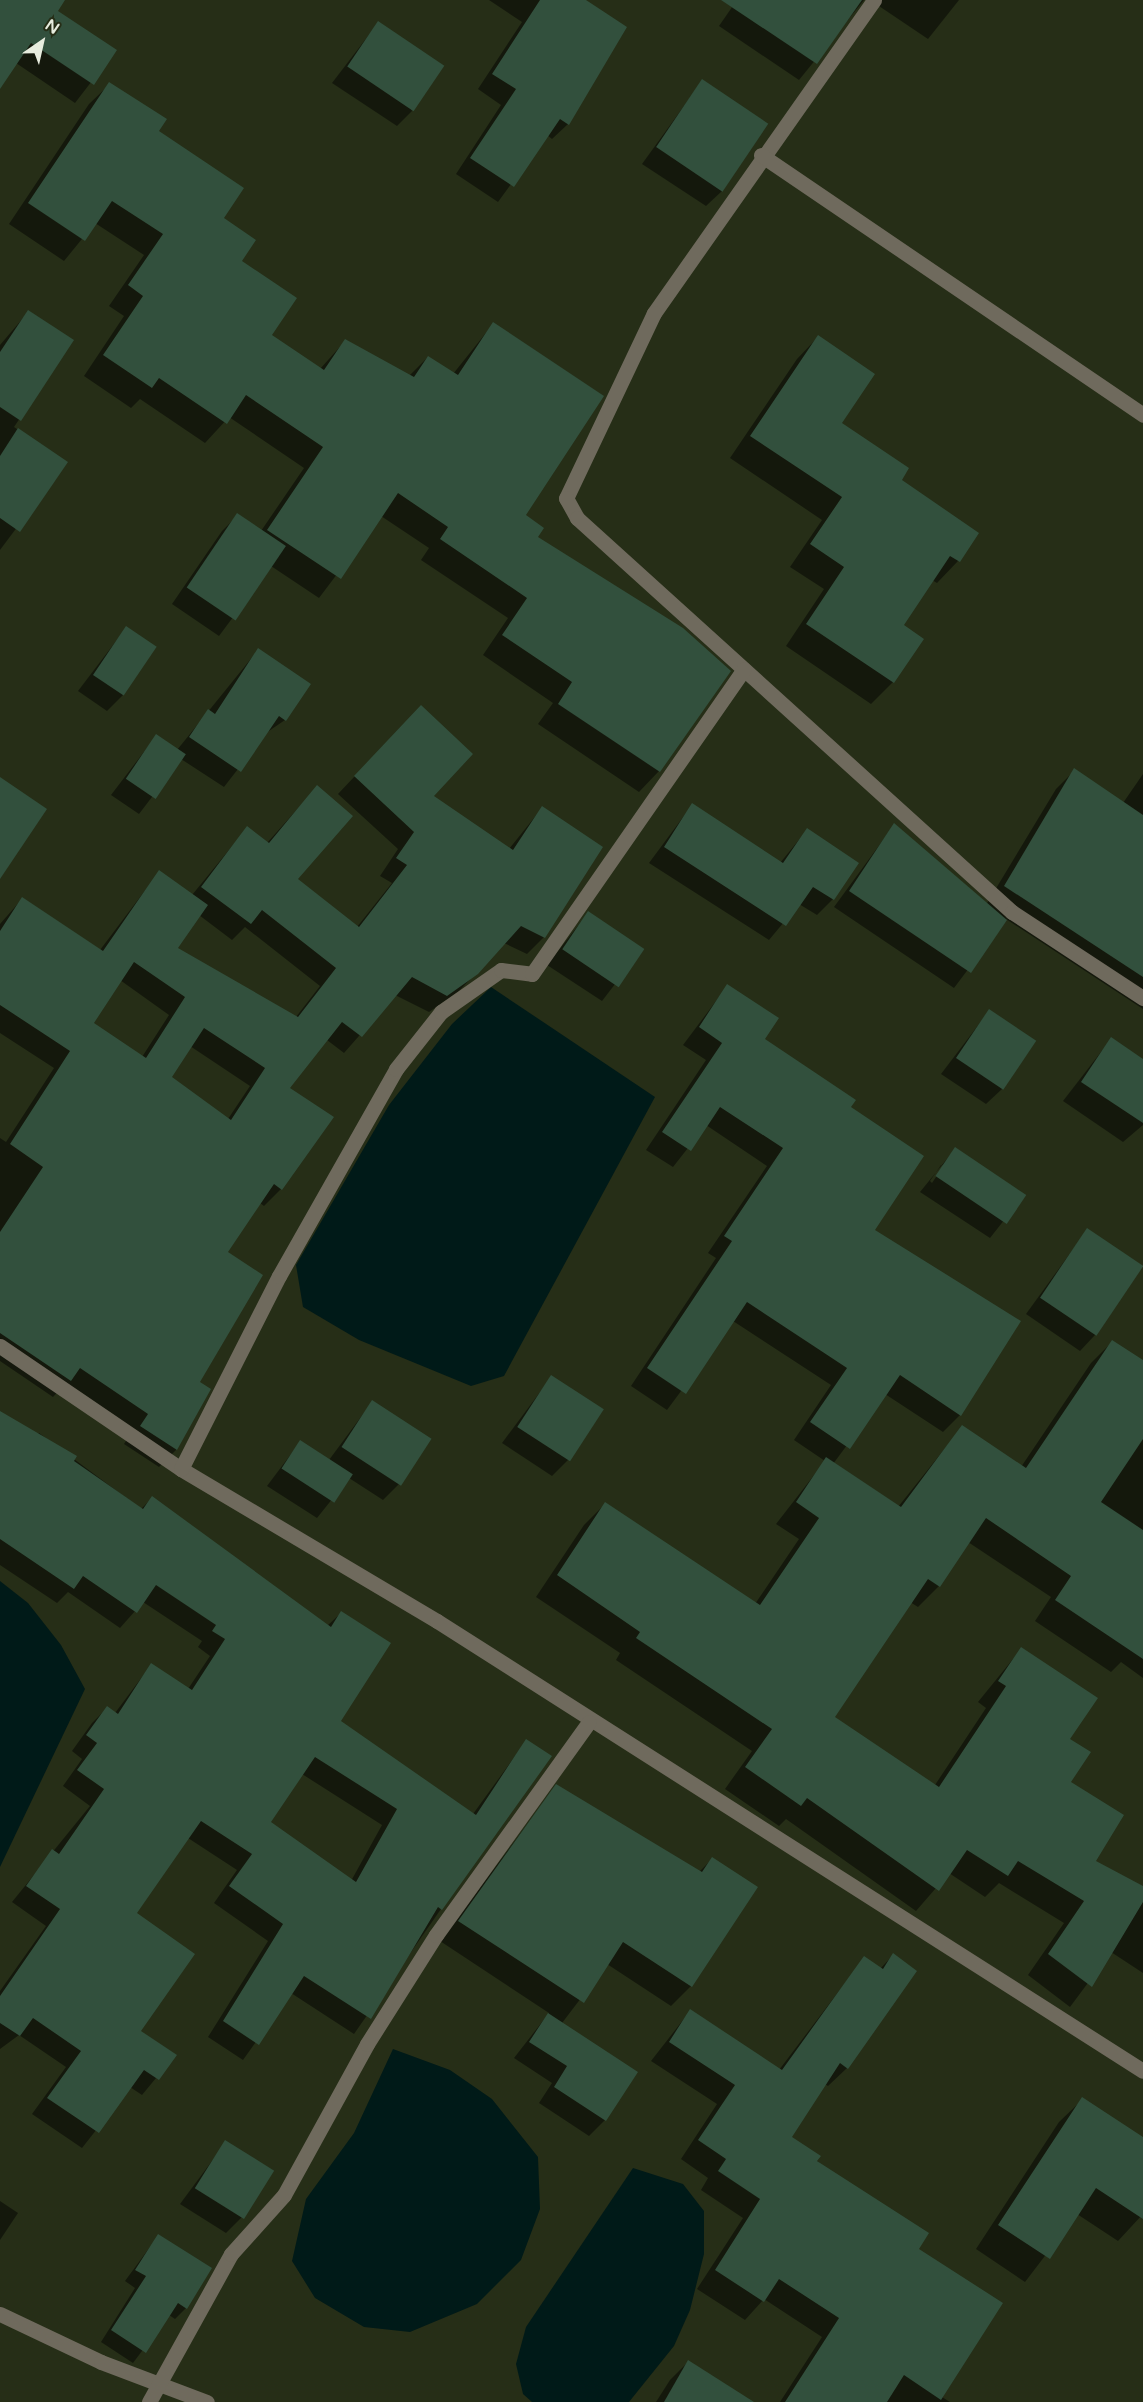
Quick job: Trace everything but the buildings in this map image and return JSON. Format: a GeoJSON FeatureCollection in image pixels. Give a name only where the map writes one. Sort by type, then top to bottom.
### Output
{"type":"FeatureCollection","features":[{"type":"Feature","properties":{"kind":"street"},"geometry":{"type":"LineString","coordinates":[[874,0],[761,155],[654,313],[566,498],[577,518],[1012,912],[1143,998]]}},
{"type":"Feature","properties":{"kind":"street"},"geometry":{"type":"LineString","coordinates":[[761,155],[1143,415]]}},
{"type":"Feature","properties":{"kind":"street"},"geometry":{"type":"LineString","coordinates":[[181,1469],[279,1276],[396,1069],[441,1012],[466,994],[501,970],[532,974],[744,669]]}},
{"type":"Feature","properties":{"kind":"street"},"geometry":{"type":"LineString","coordinates":[[0,1346],[181,1469],[437,1621],[589,1722],[1143,2071]]}},
{"type":"Feature","properties":{"kind":"street"},"geometry":{"type":"LineString","coordinates":[[149,2402],[159,2380],[231,2254],[284,2195],[367,2044],[436,1935],[589,1722]]}},
{"type":"Feature","properties":{"kind":"street"},"geometry":{"type":"LineString","coordinates":[[0,2314],[101,2362],[159,2380],[207,2402]]}},
{"type":"Feature","properties":{"kind":"water"},"geometry":{"type":"Polygon","coordinates":[[[491,987],[655,1097],[504,1376],[471,1386],[359,1340],[303,1307],[296,1265],[389,1105],[452,1024],[491,987]]]}},
{"type":"Feature","properties":{"kind":"water"},"geometry":{"type":"Polygon","coordinates":[[[0,1581],[28,1603],[61,1645],[85,1689],[0,1867],[0,1581]]]}},
{"type":"Feature","properties":{"kind":"water"},"geometry":{"type":"Polygon","coordinates":[[[393,2049],[450,2070],[492,2099],[538,2157],[540,2209],[521,2260],[477,2304],[410,2332],[364,2327],[315,2298],[292,2261],[306,2199],[354,2133],[393,2049]]]}},
{"type":"Feature","properties":{"kind":"water"},"geometry":{"type":"Polygon","coordinates":[[[633,2168],[683,2184],[704,2211],[704,2254],[690,2310],[674,2346],[629,2402],[532,2402],[523,2394],[516,2364],[526,2327],[633,2168]]]}}]}
